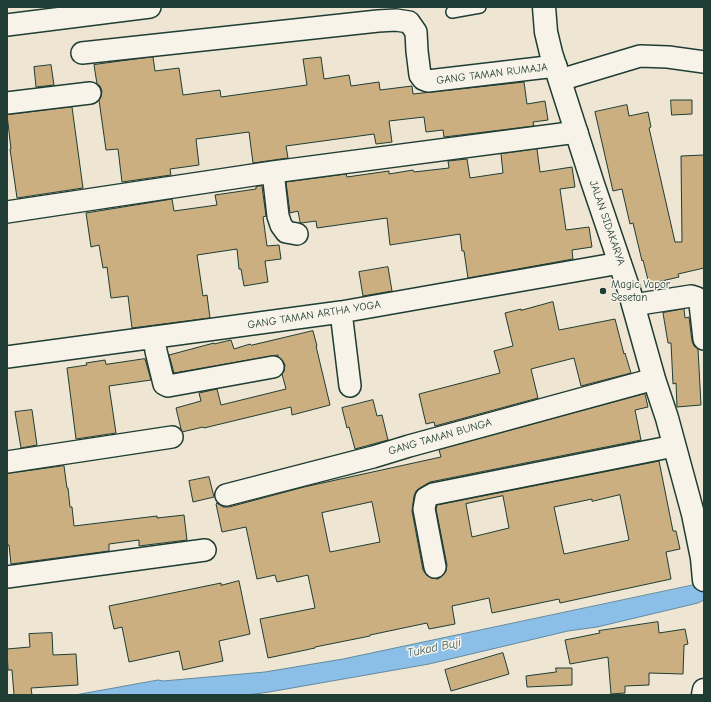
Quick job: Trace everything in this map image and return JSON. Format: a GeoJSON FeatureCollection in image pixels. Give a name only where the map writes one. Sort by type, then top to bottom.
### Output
{"type":"FeatureCollection","features":[{"type":"Feature","properties":{"kind":"street"},"geometry":{"type":"LineString","coordinates":[[7,25],[150,7]]}},
{"type":"Feature","properties":{"kind":"street","name":"JALAN SIDAKARYA"},"geometry":{"type":"LineString","coordinates":[[544,7],[546,32],[551,53],[631,298],[674,446],[698,514],[704,580]]}},
{"type":"Feature","properties":{"kind":"street","name":"GANG TAMAN RUMAJA"},"geometry":{"type":"LineString","coordinates":[[82,53],[396,20],[409,22],[416,32],[420,75],[423,79],[428,81],[558,73]]}},
{"type":"Feature","properties":{"kind":"street"},"geometry":{"type":"LineString","coordinates":[[558,73],[640,56],[668,57],[704,62]]}},
{"type":"Feature","properties":{"kind":"street"},"geometry":{"type":"LineString","coordinates":[[7,103],[90,93]]}},
{"type":"Feature","properties":{"kind":"street"},"geometry":{"type":"LineString","coordinates":[[7,212],[274,172],[577,132]]}},
{"type":"Feature","properties":{"kind":"street"},"geometry":{"type":"LineString","coordinates":[[274,172],[278,216],[281,225],[286,232],[297,234]]}},
{"type":"Feature","properties":{"kind":"street","name":"GANG TAMAN ARTHA YOGA"},"geometry":{"type":"LineString","coordinates":[[7,358],[341,312],[620,263]]}},
{"type":"Feature","properties":{"kind":"street"},"geometry":{"type":"LineString","coordinates":[[631,298],[704,285]]}},
{"type":"Feature","properties":{"kind":"street"},"geometry":{"type":"LineString","coordinates":[[631,298],[691,296],[696,298],[700,304],[704,339]]}},
{"type":"Feature","properties":{"kind":"street"},"geometry":{"type":"LineString","coordinates":[[341,312],[350,386]]}},
{"type":"Feature","properties":{"kind":"street"},"geometry":{"type":"LineString","coordinates":[[154,337],[164,384],[168,386],[273,367]]}},
{"type":"Feature","properties":{"kind":"street","name":"GANG TAMAN BUNGA"},"geometry":{"type":"LineString","coordinates":[[226,495],[365,459],[654,379]]}},
{"type":"Feature","properties":{"kind":"street"},"geometry":{"type":"LineString","coordinates":[[7,462],[172,437]]}},
{"type":"Feature","properties":{"kind":"street"},"geometry":{"type":"LineString","coordinates":[[435,567],[424,509],[426,498],[434,494],[674,446]]}},
{"type":"Feature","properties":{"kind":"street"},"geometry":{"type":"LineString","coordinates":[[7,577],[205,550]]}},
{"type":"Feature","properties":{"kind":"street"},"geometry":{"type":"LineString","coordinates":[[703,695],[704,690]]}},
{"type":"Feature","properties":{"kind":"lane"},"geometry":{"type":"LineString","coordinates":[[452,12],[480,7]]}},
{"type":"Feature","properties":{"kind":"water","name":"Tukad Buji"},"geometry":{"type":"Polygon","coordinates":[[[704,583],[704,600],[698,603],[597,627],[568,631],[429,664],[248,695],[75,695],[158,680],[163,681],[265,672],[343,659],[704,583]]]}},
{"type":"Feature","properties":{"kind":"building"},"geometry":{"type":"Polygon","coordinates":[[[153,57],[155,71],[179,68],[183,95],[220,90],[221,97],[307,85],[303,59],[321,57],[324,79],[349,75],[351,86],[379,82],[380,90],[412,86],[413,94],[524,82],[527,104],[545,101],[548,120],[533,122],[534,126],[444,137],[443,130],[426,132],[424,117],[389,121],[392,142],[376,144],[374,134],[286,146],[288,158],[253,163],[249,132],[196,139],[199,165],[170,169],[171,175],[122,182],[118,149],[106,150],[99,100],[102,91],[100,86],[97,84],[94,65],[153,57]]]}},
{"type":"Feature","properties":{"kind":"building"},"geometry":{"type":"Polygon","coordinates":[[[51,65],[54,85],[36,87],[34,67],[51,65]]]}},
{"type":"Feature","properties":{"kind":"building"},"geometry":{"type":"Polygon","coordinates":[[[671,100],[692,100],[692,114],[672,115],[671,100]]]}},
{"type":"Feature","properties":{"kind":"building"},"geometry":{"type":"Polygon","coordinates":[[[627,105],[629,116],[648,112],[651,127],[649,128],[675,242],[682,242],[681,156],[704,155],[704,268],[678,274],[679,277],[649,284],[633,223],[630,224],[622,189],[613,191],[595,112],[627,105]]]}},
{"type":"Feature","properties":{"kind":"building"},"geometry":{"type":"Polygon","coordinates":[[[72,107],[83,188],[17,198],[7,115],[72,107]]]}},
{"type":"Feature","properties":{"kind":"building"},"geometry":{"type":"Polygon","coordinates":[[[537,149],[540,172],[572,167],[575,187],[560,189],[566,230],[589,227],[592,247],[572,250],[573,259],[468,278],[460,234],[390,245],[387,218],[317,228],[316,221],[301,223],[298,211],[290,213],[286,182],[346,174],[347,177],[389,171],[389,174],[413,170],[414,172],[449,168],[448,161],[467,159],[470,178],[503,173],[501,154],[537,149]]]}},
{"type":"Feature","properties":{"kind":"building"},"geometry":{"type":"Polygon","coordinates":[[[262,186],[266,216],[263,217],[267,246],[279,245],[281,259],[265,261],[268,282],[244,286],[241,269],[239,269],[237,249],[197,255],[203,296],[207,295],[210,318],[132,328],[128,296],[111,298],[107,267],[103,268],[99,245],[91,247],[86,213],[172,199],[174,211],[217,205],[215,195],[256,189],[256,187],[262,186]]]}},
{"type":"Feature","properties":{"kind":"building"},"geometry":{"type":"Polygon","coordinates":[[[388,267],[392,291],[363,296],[359,272],[388,267]]]}},
{"type":"Feature","properties":{"kind":"building"},"geometry":{"type":"Polygon","coordinates":[[[553,302],[559,330],[615,319],[624,354],[625,353],[631,373],[581,386],[574,358],[531,369],[538,398],[435,426],[434,422],[426,424],[419,394],[500,373],[494,351],[513,346],[505,313],[553,302]]]}},
{"type":"Feature","properties":{"kind":"building"},"geometry":{"type":"Polygon","coordinates":[[[684,309],[685,318],[689,317],[692,341],[694,346],[698,349],[701,405],[677,407],[676,383],[673,384],[671,343],[668,343],[663,313],[684,309]]]}},
{"type":"Feature","properties":{"kind":"building"},"geometry":{"type":"Polygon","coordinates":[[[313,331],[330,405],[292,415],[291,407],[182,432],[176,408],[201,401],[199,393],[217,389],[221,405],[286,389],[282,374],[285,365],[278,355],[174,373],[169,355],[231,340],[234,349],[250,344],[313,331]]]}},
{"type":"Feature","properties":{"kind":"building"},"geometry":{"type":"Polygon","coordinates":[[[145,359],[151,380],[109,386],[116,433],[76,439],[67,368],[105,360],[106,364],[145,359]]]}},
{"type":"Feature","properties":{"kind":"building"},"geometry":{"type":"Polygon","coordinates":[[[645,394],[648,407],[635,410],[641,440],[430,482],[416,491],[412,511],[423,570],[431,578],[438,579],[446,571],[447,565],[436,509],[437,505],[659,461],[673,531],[676,531],[680,549],[666,552],[671,579],[560,603],[559,599],[492,613],[489,598],[452,606],[455,624],[429,629],[427,623],[268,658],[260,619],[315,608],[308,575],[277,582],[275,575],[257,579],[246,527],[222,532],[216,504],[217,503],[223,507],[229,507],[304,487],[441,457],[439,450],[645,394]],[[620,495],[592,501],[592,499],[554,507],[564,554],[629,540],[620,495]],[[503,496],[466,504],[472,537],[509,528],[503,496]],[[372,502],[322,513],[330,552],[380,542],[372,502]]]}},
{"type":"Feature","properties":{"kind":"building"},"geometry":{"type":"Polygon","coordinates":[[[373,400],[377,416],[382,415],[388,440],[355,449],[349,427],[347,428],[342,408],[373,400]]]}},
{"type":"Feature","properties":{"kind":"building"},"geometry":{"type":"Polygon","coordinates":[[[32,410],[37,445],[21,448],[15,412],[32,410]]]}},
{"type":"Feature","properties":{"kind":"building"},"geometry":{"type":"Polygon","coordinates":[[[64,466],[74,526],[157,516],[157,518],[184,515],[187,540],[139,546],[139,540],[109,544],[109,551],[11,564],[9,545],[7,545],[7,474],[64,466]]]}},
{"type":"Feature","properties":{"kind":"building"},"geometry":{"type":"Polygon","coordinates":[[[209,477],[214,497],[193,502],[189,481],[209,477]]]}},
{"type":"Feature","properties":{"kind":"building"},"geometry":{"type":"Polygon","coordinates":[[[239,581],[250,634],[219,641],[223,661],[183,670],[179,651],[129,662],[122,627],[114,629],[109,606],[221,583],[221,585],[239,581]]]}},
{"type":"Feature","properties":{"kind":"building"},"geometry":{"type":"Polygon","coordinates":[[[658,622],[659,633],[685,629],[688,644],[684,645],[683,674],[649,673],[649,685],[625,686],[625,693],[611,694],[608,657],[570,664],[565,640],[600,633],[599,631],[658,622]]]}},
{"type":"Feature","properties":{"kind":"building"},"geometry":{"type":"Polygon","coordinates":[[[52,633],[53,655],[76,654],[78,685],[31,688],[32,695],[14,695],[12,670],[8,670],[7,649],[30,647],[29,634],[52,633]]]}},
{"type":"Feature","properties":{"kind":"building"},"geometry":{"type":"Polygon","coordinates":[[[503,653],[509,674],[451,691],[445,670],[503,653]]]}},
{"type":"Feature","properties":{"kind":"building"},"geometry":{"type":"Polygon","coordinates":[[[556,668],[572,668],[572,685],[527,687],[526,676],[556,672],[556,668]]]}},
{"type":"Feature","properties":{"kind":"place","name":"Magic Vapor Sesetan"},"geometry":{"type":"Point","coordinates":[603,291]}}]}
